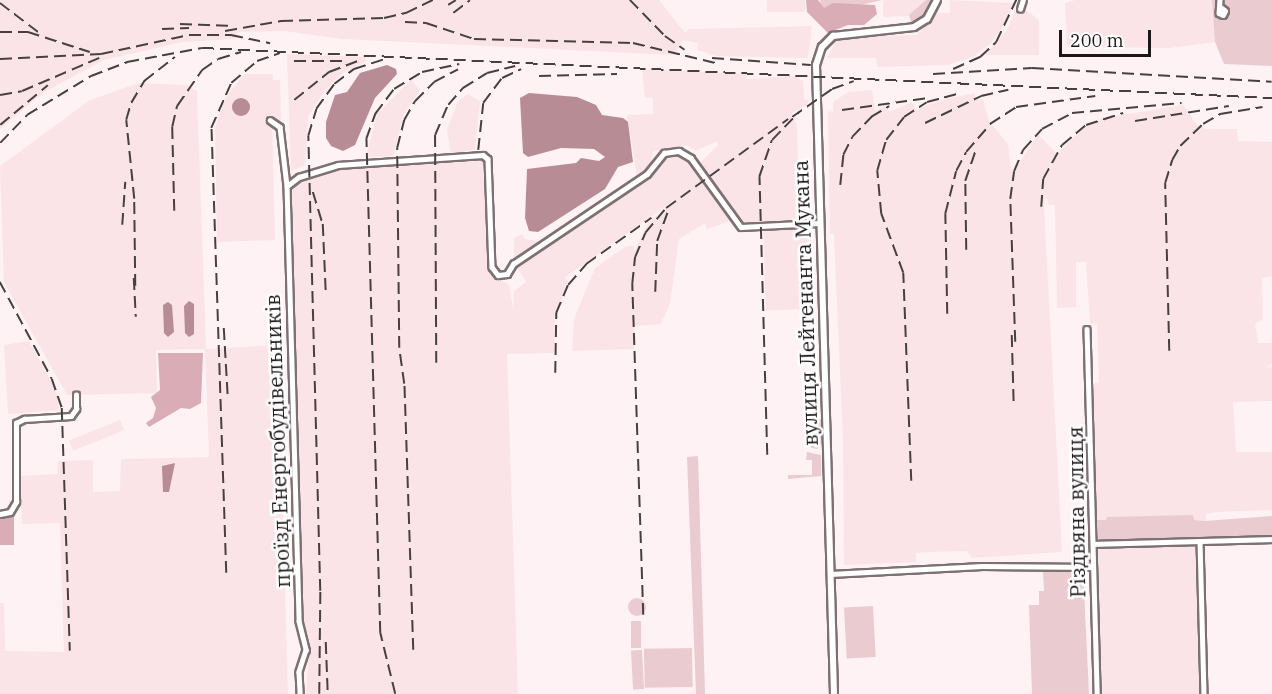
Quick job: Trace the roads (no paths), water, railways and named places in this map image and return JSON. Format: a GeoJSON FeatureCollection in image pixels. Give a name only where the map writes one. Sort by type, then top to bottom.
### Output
{"type":"FeatureCollection","features":[{"type":"Feature","properties":{"kind":"main road","name":"вулиця Лейтенанта Мукана"},"geometry":{"type":"LineString","coordinates":[[834,694],[815,80],[820,50],[828,39],[842,33],[920,25],[931,14],[937,0]]}},
{"type":"Feature","properties":{"kind":"street"},"geometry":{"type":"LineString","coordinates":[[1020,9],[1023,0]]}},
{"type":"Feature","properties":{"kind":"street"},"geometry":{"type":"LineString","coordinates":[[1220,0],[1221,8]]}},
{"type":"Feature","properties":{"kind":"street","name":"проїзд Енергобудівельників"},"geometry":{"type":"LineString","coordinates":[[270,120],[280,127],[287,186],[299,621],[306,650],[299,672],[300,694]]}},
{"type":"Feature","properties":{"kind":"street"},"geometry":{"type":"LineString","coordinates":[[287,186],[299,177],[338,165],[483,155],[488,159],[492,267],[498,275],[507,274],[513,264],[647,174],[664,153],[679,151],[691,158],[741,227],[819,224]]}},
{"type":"Feature","properties":{"kind":"street","name":"Різдвяна вулиця"},"geometry":{"type":"LineString","coordinates":[[1087,329],[1097,694]]}},
{"type":"Feature","properties":{"kind":"street"},"geometry":{"type":"LineString","coordinates":[[0,514],[10,512],[16,502],[16,423],[24,419],[71,416],[76,409],[76,395]]}},
{"type":"Feature","properties":{"kind":"street"},"geometry":{"type":"LineString","coordinates":[[1094,544],[1272,539]]}},
{"type":"Feature","properties":{"kind":"street"},"geometry":{"type":"LineString","coordinates":[[1200,541],[1204,694]]}},
{"type":"Feature","properties":{"kind":"street"},"geometry":{"type":"LineString","coordinates":[[830,574],[982,566],[1094,567]]}},
{"type":"Feature","properties":{"kind":"railway"},"geometry":{"type":"LineString","coordinates":[[225,31],[281,21],[384,18],[406,13],[433,0]]}},
{"type":"Feature","properties":{"kind":"railway"},"geometry":{"type":"LineString","coordinates":[[448,5],[456,0]]}},
{"type":"Feature","properties":{"kind":"railway"},"geometry":{"type":"LineString","coordinates":[[453,13],[470,0]]}},
{"type":"Feature","properties":{"kind":"railway"},"geometry":{"type":"LineString","coordinates":[[630,0],[665,36],[685,50]]}},
{"type":"Feature","properties":{"kind":"railway"},"geometry":{"type":"LineString","coordinates":[[953,69],[980,57],[996,42],[1016,0]]}},
{"type":"Feature","properties":{"kind":"railway"},"geometry":{"type":"LineString","coordinates":[[0,3],[38,32]]}},
{"type":"Feature","properties":{"kind":"railway"},"geometry":{"type":"LineString","coordinates":[[405,22],[426,23],[474,39],[633,43],[720,64]]}},
{"type":"Feature","properties":{"kind":"railway"},"geometry":{"type":"LineString","coordinates":[[180,24],[234,26]]}},
{"type":"Feature","properties":{"kind":"railway"},"geometry":{"type":"LineString","coordinates":[[162,29],[189,28]]}},
{"type":"Feature","properties":{"kind":"railway"},"geometry":{"type":"LineString","coordinates":[[0,32],[28,32],[90,52]]}},
{"type":"Feature","properties":{"kind":"railway"},"geometry":{"type":"LineString","coordinates":[[0,59],[101,54],[189,35],[231,35],[270,43]]}},
{"type":"Feature","properties":{"kind":"railway"},"geometry":{"type":"LineString","coordinates":[[0,143],[27,115],[91,76],[127,62],[202,48],[1272,98]]}},
{"type":"Feature","properties":{"kind":"railway"},"geometry":{"type":"LineString","coordinates":[[174,211],[172,127],[177,106],[202,70],[218,59],[241,52]]}},
{"type":"Feature","properties":{"kind":"railway"},"geometry":{"type":"LineString","coordinates":[[226,573],[211,128],[231,83],[257,61],[280,53]]}},
{"type":"Feature","properties":{"kind":"railway"},"geometry":{"type":"LineString","coordinates":[[135,286],[134,199],[126,120],[131,103],[144,81],[175,57]]}},
{"type":"Feature","properties":{"kind":"railway"},"geometry":{"type":"LineString","coordinates":[[0,95],[22,91],[99,58]]}},
{"type":"Feature","properties":{"kind":"railway"},"geometry":{"type":"LineString","coordinates":[[712,58],[811,65]]}},
{"type":"Feature","properties":{"kind":"railway"},"geometry":{"type":"LineString","coordinates":[[319,694],[320,591],[308,136],[316,109],[334,84],[354,69],[384,59]]}},
{"type":"Feature","properties":{"kind":"railway"},"geometry":{"type":"LineString","coordinates":[[294,61],[345,61]]}},
{"type":"Feature","properties":{"kind":"railway"},"geometry":{"type":"LineString","coordinates":[[294,100],[329,72],[357,61]]}},
{"type":"Feature","properties":{"kind":"railway"},"geometry":{"type":"LineString","coordinates":[[395,694],[380,633],[366,139],[375,114],[394,89],[422,72],[459,64]]}},
{"type":"Feature","properties":{"kind":"railway"},"geometry":{"type":"LineString","coordinates":[[436,363],[435,135],[448,105],[463,88],[487,73],[515,66]]}},
{"type":"Feature","properties":{"kind":"railway"},"geometry":{"type":"LineString","coordinates":[[933,74],[1032,68],[1272,82]]}},
{"type":"Feature","properties":{"kind":"railway"},"geometry":{"type":"LineString","coordinates":[[413,650],[404,384],[399,348],[397,148],[404,120],[415,101],[434,82],[458,69]]}},
{"type":"Feature","properties":{"kind":"railway"},"geometry":{"type":"LineString","coordinates":[[478,150],[483,103],[502,78],[521,69]]}},
{"type":"Feature","properties":{"kind":"railway"},"geometry":{"type":"LineString","coordinates":[[539,76],[617,74]]}},
{"type":"Feature","properties":{"kind":"railway"},"geometry":{"type":"LineString","coordinates":[[792,117],[832,89],[854,81]]}},
{"type":"Feature","properties":{"kind":"railway"},"geometry":{"type":"LineString","coordinates":[[0,125],[48,85]]}},
{"type":"Feature","properties":{"kind":"railway"},"geometry":{"type":"LineString","coordinates":[[925,123],[981,96],[1008,90]]}},
{"type":"Feature","properties":{"kind":"railway"},"geometry":{"type":"LineString","coordinates":[[911,481],[903,273],[881,214],[877,171],[886,140],[904,117],[927,102],[957,94]]}},
{"type":"Feature","properties":{"kind":"railway"},"geometry":{"type":"LineString","coordinates":[[947,314],[945,214],[956,171],[966,152],[990,124],[1016,107],[1095,96]]}},
{"type":"Feature","properties":{"kind":"railway"},"geometry":{"type":"LineString","coordinates":[[842,110],[928,98]]}},
{"type":"Feature","properties":{"kind":"railway"},"geometry":{"type":"LineString","coordinates":[[1015,342],[1010,199],[1014,171],[1023,150],[1042,129],[1072,113],[1182,103]]}},
{"type":"Feature","properties":{"kind":"railway"},"geometry":{"type":"LineString","coordinates":[[840,185],[843,155],[852,137],[871,117],[889,106]]}},
{"type":"Feature","properties":{"kind":"railway"},"geometry":{"type":"LineString","coordinates":[[1135,121],[1229,106]]}},
{"type":"Feature","properties":{"kind":"railway"},"geometry":{"type":"LineString","coordinates":[[1169,351],[1165,183],[1172,160],[1180,146],[1203,124],[1220,114],[1262,107]]}},
{"type":"Feature","properties":{"kind":"railway"},"geometry":{"type":"LineString","coordinates":[[767,455],[759,177],[772,140],[799,112]]}},
{"type":"Feature","properties":{"kind":"railway"},"geometry":{"type":"LineString","coordinates":[[1041,207],[1043,179],[1062,145],[1086,125],[1123,113]]}},
{"type":"Feature","properties":{"kind":"railway"},"geometry":{"type":"LineString","coordinates":[[643,615],[632,284],[635,257],[645,233],[666,208],[788,119]]}},
{"type":"Feature","properties":{"kind":"railway"},"geometry":{"type":"LineString","coordinates":[[966,250],[965,181],[976,149]]}},
{"type":"Feature","properties":{"kind":"railway"},"geometry":{"type":"LineString","coordinates":[[122,225],[125,182]]}},
{"type":"Feature","properties":{"kind":"railway"},"geometry":{"type":"LineString","coordinates":[[313,192],[323,224],[326,292]]}},
{"type":"Feature","properties":{"kind":"railway"},"geometry":{"type":"LineString","coordinates":[[655,292],[657,241],[667,213]]}},
{"type":"Feature","properties":{"kind":"railway"},"geometry":{"type":"LineString","coordinates":[[555,373],[556,313],[568,285],[586,264],[651,218]]}},
{"type":"Feature","properties":{"kind":"railway"},"geometry":{"type":"LineString","coordinates":[[134,278],[136,317]]}},
{"type":"Feature","properties":{"kind":"railway"},"geometry":{"type":"LineString","coordinates":[[0,282],[52,379],[62,408],[70,651]]}},
{"type":"Feature","properties":{"kind":"railway"},"geometry":{"type":"LineString","coordinates":[[224,328],[228,397]]}},
{"type":"Feature","properties":{"kind":"railway"},"geometry":{"type":"LineString","coordinates":[[1012,335],[1014,407]]}},
{"type":"Feature","properties":{"kind":"railway"},"geometry":{"type":"LineString","coordinates":[[326,642],[328,694]]}}]}
